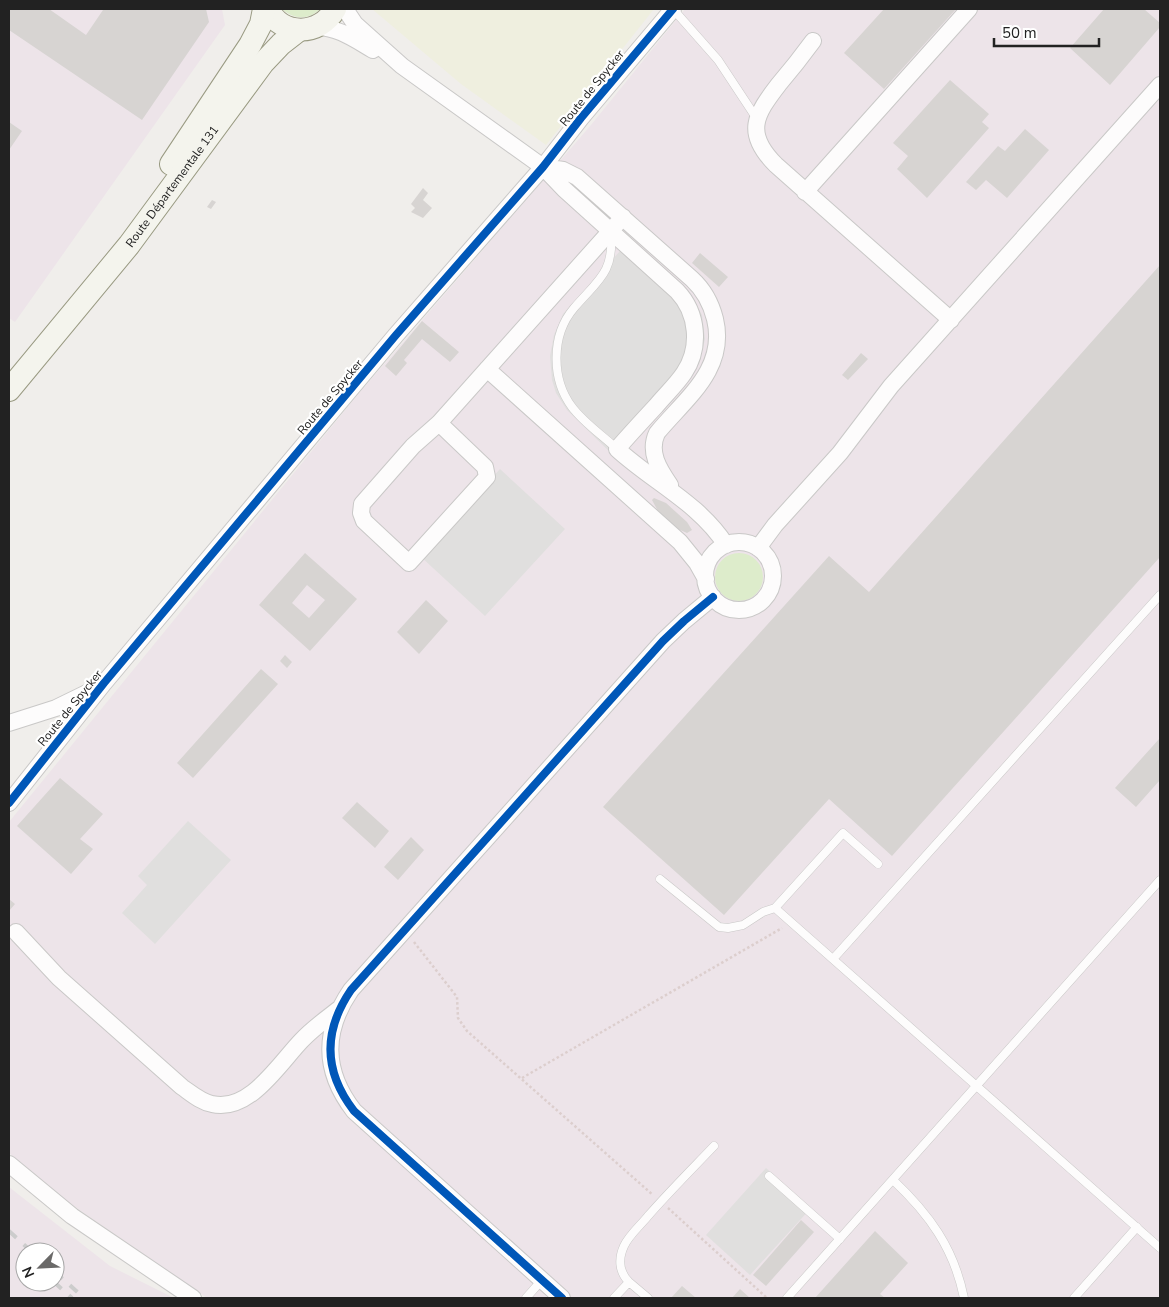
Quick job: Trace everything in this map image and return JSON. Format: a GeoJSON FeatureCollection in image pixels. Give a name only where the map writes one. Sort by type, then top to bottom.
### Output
{"type":"FeatureCollection","features":[{"type":"Feature","properties":{"kind":"main road"},"geometry":{"type":"LineString","coordinates":[[266,9],[280,24],[307,29]]}},
{"type":"Feature","properties":{"kind":"main road","name":"Route Départementale 131"},"geometry":{"type":"LineString","coordinates":[[46,343],[219,94],[254,38],[266,9]]}},
{"type":"Feature","properties":{"kind":"main road","name":"Route Départementale 131"},"geometry":{"type":"LineString","coordinates":[[9,390],[139,232],[263,63],[281,44],[329,18],[335,9]]}},
{"type":"Feature","properties":{"kind":"street"},"geometry":{"type":"LineString","coordinates":[[345,9],[356,24],[402,66]]}},
{"type":"Feature","properties":{"kind":"street","name":"Route de Spycker"},"geometry":{"type":"LineString","coordinates":[[9,803],[104,683],[396,335],[543,167],[673,9]]}},
{"type":"Feature","properties":{"kind":"street"},"geometry":{"type":"LineString","coordinates":[[805,192],[969,9]]}},
{"type":"Feature","properties":{"kind":"street"},"geometry":{"type":"LineString","coordinates":[[307,29],[330,28],[340,31],[402,66],[543,167],[564,189],[682,296],[691,313],[695,335],[694,352],[686,372],[616,449],[675,492],[712,525],[722,547]]}},
{"type":"Feature","properties":{"kind":"street"},"geometry":{"type":"LineString","coordinates":[[813,42],[765,103],[757,119],[757,136],[767,155],[805,192],[951,320]]}},
{"type":"Feature","properties":{"kind":"street"},"geometry":{"type":"LineString","coordinates":[[758,548],[775,525],[840,453],[891,386],[1160,85]]}},
{"type":"Feature","properties":{"kind":"street"},"geometry":{"type":"LineString","coordinates":[[543,167],[573,174],[697,284],[709,301],[716,321],[717,342],[710,368],[704,379],[657,432],[654,442],[654,453],[658,466],[675,492]]}},
{"type":"Feature","properties":{"kind":"street"},"geometry":{"type":"LineString","coordinates":[[438,423],[485,467],[488,474],[409,563],[368,526],[362,517],[361,509],[365,501],[412,446],[438,423],[623,217]]}},
{"type":"Feature","properties":{"kind":"street"},"geometry":{"type":"LineString","coordinates":[[486,369],[680,542],[697,563],[713,597],[724,607],[738,610],[752,608],[764,599],[772,587],[773,572],[768,558],[758,548],[741,542],[722,547],[697,549],[680,542]]}},
{"type":"Feature","properties":{"kind":"street"},"geometry":{"type":"LineString","coordinates":[[706,579],[708,564],[722,547]]}},
{"type":"Feature","properties":{"kind":"street"},"geometry":{"type":"LineString","coordinates":[[562,1298],[365,1122],[346,1099],[335,1080],[330,1059],[334,1023],[340,1008],[351,990],[663,640],[713,597]]}},
{"type":"Feature","properties":{"kind":"street","name":"Route de Spycker"},"geometry":{"type":"LineString","coordinates":[[9,722],[66,705],[104,683]]}},
{"type":"Feature","properties":{"kind":"street"},"geometry":{"type":"LineString","coordinates":[[16,932],[59,978],[182,1087],[197,1098],[211,1104],[225,1105],[249,1097],[307,1035],[340,1008]]}},
{"type":"Feature","properties":{"kind":"street"},"geometry":{"type":"LineString","coordinates":[[9,1164],[72,1216],[193,1298]]}},
{"type":"Feature","properties":{"kind":"lane"},"geometry":{"type":"LineString","coordinates":[[673,9],[715,55],[757,119]]}},
{"type":"Feature","properties":{"kind":"lane"},"geometry":{"type":"LineString","coordinates":[[611,231],[612,251],[607,269],[568,317],[558,344],[556,363],[560,383],[572,406],[616,449]]}},
{"type":"Feature","properties":{"kind":"lane"},"geometry":{"type":"LineString","coordinates":[[833,959],[1160,595]]}},
{"type":"Feature","properties":{"kind":"lane"},"geometry":{"type":"LineString","coordinates":[[660,879],[719,928],[728,928],[743,925],[763,912],[775,908],[843,833],[878,864]]}},
{"type":"Feature","properties":{"kind":"lane"},"geometry":{"type":"LineString","coordinates":[[788,1298],[1160,880]]}},
{"type":"Feature","properties":{"kind":"lane"},"geometry":{"type":"LineString","coordinates":[[775,908],[1160,1248]]}},
{"type":"Feature","properties":{"kind":"lane"},"geometry":{"type":"LineString","coordinates":[[648,1298],[629,1282],[621,1270],[621,1255],[624,1246],[661,1202],[714,1146]]}},
{"type":"Feature","properties":{"kind":"lane"},"geometry":{"type":"LineString","coordinates":[[769,1176],[840,1239]]}},
{"type":"Feature","properties":{"kind":"lane"},"geometry":{"type":"LineString","coordinates":[[893,1180],[922,1210],[939,1234],[954,1265],[964,1298]]}},
{"type":"Feature","properties":{"kind":"lane"},"geometry":{"type":"LineString","coordinates":[[1074,1298],[1137,1227]]}},
{"type":"Feature","properties":{"kind":"lane"},"geometry":{"type":"LineString","coordinates":[[526,1298],[542,1280]]}},
{"type":"Feature","properties":{"kind":"lane"},"geometry":{"type":"LineString","coordinates":[[614,1298],[629,1282]]}},
{"type":"Feature","properties":{"kind":"path"},"geometry":{"type":"LineString","coordinates":[[522,1078],[791,922]]}},
{"type":"Feature","properties":{"kind":"path"},"geometry":{"type":"LineString","coordinates":[[405,930],[457,997],[458,1018],[467,1031],[767,1298]]}},
{"type":"Feature","properties":{"kind":"shaded area"},"geometry":{"type":"Polygon","coordinates":[[[9,9],[222,9],[225,25],[15,322],[9,318],[9,9]]]}},
{"type":"Feature","properties":{"kind":"shaded area"},"geometry":{"type":"Polygon","coordinates":[[[685,9],[1160,9],[1160,1298],[207,1298],[65,1200],[9,1153],[9,822],[360,392],[591,125],[685,9]]]}},
{"type":"Feature","properties":{"kind":"shaded area"},"geometry":{"type":"Polygon","coordinates":[[[630,240],[684,288],[694,300],[702,315],[705,339],[699,364],[616,458],[567,410],[556,393],[552,380],[550,356],[554,335],[563,314],[630,240]]]}},
{"type":"Feature","properties":{"kind":"shaded area"},"geometry":{"type":"Polygon","coordinates":[[[500,469],[565,529],[485,616],[420,556],[500,469]]]}},
{"type":"Feature","properties":{"kind":"shaded area"},"geometry":{"type":"Polygon","coordinates":[[[188,821],[231,860],[155,944],[122,913],[147,885],[138,876],[188,821]]]}},
{"type":"Feature","properties":{"kind":"shaded area"},"geometry":{"type":"Polygon","coordinates":[[[766,1168],[811,1208],[750,1275],[706,1235],[766,1168]]]}},
{"type":"Feature","properties":{"kind":"shaded area"},"geometry":{"type":"Polygon","coordinates":[[[9,1187],[110,1266],[174,1298],[9,1298],[9,1187]]]}},
{"type":"Feature","properties":{"kind":"green space"},"geometry":{"type":"Polygon","coordinates":[[[282,9],[320,9],[306,17],[296,17],[282,9]]]}},
{"type":"Feature","properties":{"kind":"green space"},"geometry":{"type":"Polygon","coordinates":[[[372,9],[654,9],[546,145],[461,84],[372,9]]]}},
{"type":"Feature","properties":{"kind":"green space"},"geometry":{"type":"Polygon","coordinates":[[[739,553],[748,555],[756,560],[761,568],[763,577],[761,586],[756,594],[748,599],[739,601],[730,599],[722,594],[717,586],[715,577],[717,568],[722,560],[730,555],[739,553]]]}},
{"type":"Feature","properties":{"kind":"building"},"geometry":{"type":"Polygon","coordinates":[[[9,9],[49,9],[86,35],[103,10],[101,9],[206,9],[209,22],[142,120],[9,30],[9,9]]]}},
{"type":"Feature","properties":{"kind":"building"},"geometry":{"type":"Polygon","coordinates":[[[884,9],[956,9],[884,89],[844,53],[884,9]]]}},
{"type":"Feature","properties":{"kind":"building"},"geometry":{"type":"Polygon","coordinates":[[[1104,9],[1144,9],[1160,23],[1160,27],[1110,85],[1070,48],[1104,9]]]}},
{"type":"Feature","properties":{"kind":"building"},"geometry":{"type":"Polygon","coordinates":[[[950,80],[989,114],[982,122],[989,128],[927,198],[897,169],[908,156],[893,143],[950,80]]]}},
{"type":"Feature","properties":{"kind":"building"},"geometry":{"type":"Polygon","coordinates":[[[9,122],[22,131],[9,150],[9,122]]]}},
{"type":"Feature","properties":{"kind":"building"},"geometry":{"type":"Polygon","coordinates":[[[1025,129],[1049,150],[1007,198],[986,180],[976,190],[966,182],[998,146],[1005,151],[1025,129]]]}},
{"type":"Feature","properties":{"kind":"building"},"geometry":{"type":"Polygon","coordinates":[[[423,188],[428,193],[423,200],[432,208],[423,218],[411,212],[415,208],[411,204],[423,188]]]}},
{"type":"Feature","properties":{"kind":"building"},"geometry":{"type":"Polygon","coordinates":[[[212,200],[216,202],[211,209],[207,207],[212,200]]]}},
{"type":"Feature","properties":{"kind":"building"},"geometry":{"type":"Polygon","coordinates":[[[700,253],[728,277],[719,287],[692,263],[700,253]]]}},
{"type":"Feature","properties":{"kind":"building"},"geometry":{"type":"Polygon","coordinates":[[[1160,265],[1160,557],[892,856],[829,799],[724,915],[603,807],[829,556],[869,592],[1160,265]]]}},
{"type":"Feature","properties":{"kind":"building"},"geometry":{"type":"Polygon","coordinates":[[[422,321],[459,352],[450,362],[422,339],[404,360],[407,363],[396,376],[385,366],[422,321]]]}},
{"type":"Feature","properties":{"kind":"building"},"geometry":{"type":"Polygon","coordinates":[[[861,353],[868,359],[848,380],[842,375],[861,353]]]}},
{"type":"Feature","properties":{"kind":"building"},"geometry":{"type":"Polygon","coordinates":[[[654,498],[666,503],[687,522],[692,530],[687,533],[678,529],[659,513],[652,500],[654,498]]]}},
{"type":"Feature","properties":{"kind":"building"},"geometry":{"type":"Polygon","coordinates":[[[305,553],[357,599],[310,651],[259,605],[305,553]],[[307,585],[292,603],[309,618],[325,600],[307,585]]]}},
{"type":"Feature","properties":{"kind":"building"},"geometry":{"type":"Polygon","coordinates":[[[426,600],[448,621],[419,654],[397,632],[426,600]]]}},
{"type":"Feature","properties":{"kind":"building"},"geometry":{"type":"Polygon","coordinates":[[[285,655],[292,662],[287,668],[280,661],[285,655]]]}},
{"type":"Feature","properties":{"kind":"building"},"geometry":{"type":"Polygon","coordinates":[[[261,669],[278,684],[193,778],[177,763],[261,669]]]}},
{"type":"Feature","properties":{"kind":"building"},"geometry":{"type":"Polygon","coordinates":[[[1160,738],[1160,780],[1136,807],[1115,788],[1160,738]]]}},
{"type":"Feature","properties":{"kind":"building"},"geometry":{"type":"Polygon","coordinates":[[[60,778],[103,814],[80,839],[93,849],[71,874],[17,826],[60,778]]]}},
{"type":"Feature","properties":{"kind":"building"},"geometry":{"type":"Polygon","coordinates":[[[357,802],[389,831],[375,848],[342,818],[357,802]]]}},
{"type":"Feature","properties":{"kind":"building"},"geometry":{"type":"Polygon","coordinates":[[[411,837],[424,850],[398,880],[384,867],[411,837]]]}},
{"type":"Feature","properties":{"kind":"building"},"geometry":{"type":"Polygon","coordinates":[[[9,899],[15,904],[9,911],[9,899]]]}},
{"type":"Feature","properties":{"kind":"building"},"geometry":{"type":"Polygon","coordinates":[[[801,1220],[814,1232],[766,1286],[753,1275],[801,1220]]]}},
{"type":"Feature","properties":{"kind":"building"},"geometry":{"type":"Polygon","coordinates":[[[875,1231],[908,1263],[880,1294],[885,1298],[815,1298],[875,1231]]]}},
{"type":"Feature","properties":{"kind":"building"},"geometry":{"type":"Polygon","coordinates":[[[682,1286],[696,1298],[671,1298],[682,1286]]]}},
{"type":"Feature","properties":{"kind":"building"},"geometry":{"type":"Polygon","coordinates":[[[740,1289],[750,1298],[732,1298],[740,1289]]]}},
{"type":"Feature","properties":{"kind":"railway"},"geometry":{"type":"LineString","coordinates":[[9,1231],[21,1242]]}},
{"type":"Feature","properties":{"kind":"railway"},"geometry":{"type":"LineString","coordinates":[[65,1281],[84,1298]]}},
{"type":"Feature","properties":{"kind":"railway"},"geometry":{"type":"LineString","coordinates":[[65,1292],[72,1298]]}},
{"type":"Feature","properties":{"kind":"cycle path"},"geometry":{"type":"LineString","coordinates":[[9,803],[104,683],[396,335],[543,167],[581,118],[673,9]]}},
{"type":"Feature","properties":{"kind":"cycle path"},"geometry":{"type":"LineString","coordinates":[[562,1298],[354,1111],[344,1096],[332,1066],[331,1036],[335,1021],[351,990],[663,641],[713,597]]}}]}
